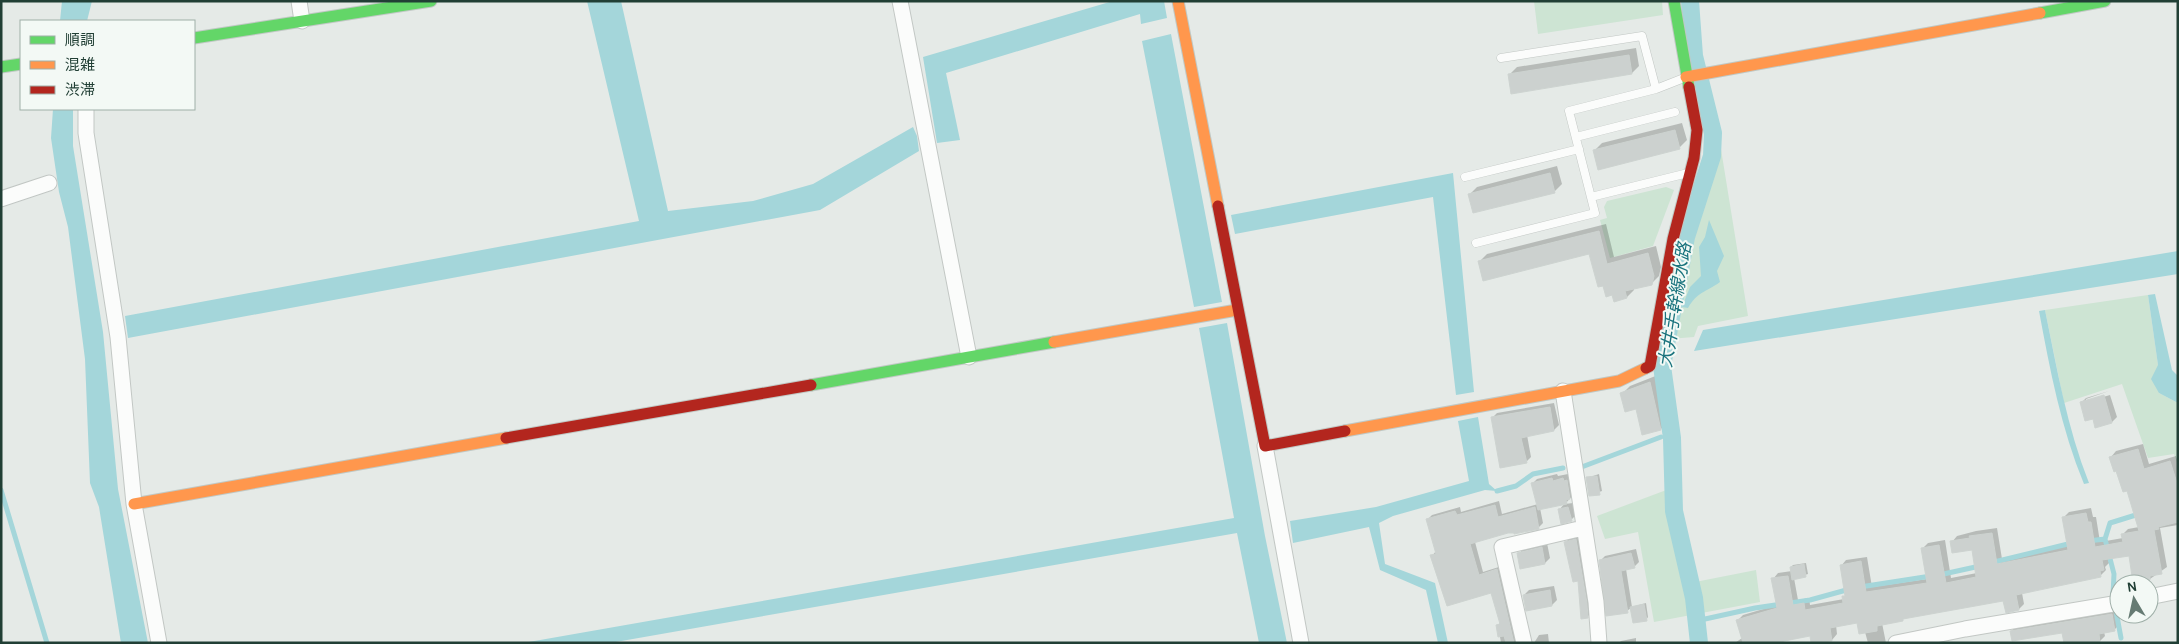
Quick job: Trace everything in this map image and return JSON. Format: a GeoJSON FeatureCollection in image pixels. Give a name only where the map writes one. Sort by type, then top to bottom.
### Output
{"type":"FeatureCollection","features":[{"type":"Feature","properties":{"kind":"street"},"geometry":{"type":"LineString","coordinates":[[299,1],[302,21]]}},
{"type":"Feature","properties":{"kind":"street"},"geometry":{"type":"LineString","coordinates":[[195,38],[431,1]]}},
{"type":"Feature","properties":{"kind":"street"},"geometry":{"type":"LineString","coordinates":[[900,1],[969,357]]}},
{"type":"Feature","properties":{"kind":"street"},"geometry":{"type":"LineString","coordinates":[[1178,1],[1265,446],[1301,643]]}},
{"type":"Feature","properties":{"kind":"street"},"geometry":{"type":"LineString","coordinates":[[1265,446],[1619,381],[1637,374],[1650,366],[1673,239],[1694,158],[1697,130],[1674,1]]}},
{"type":"Feature","properties":{"kind":"street"},"geometry":{"type":"LineString","coordinates":[[1689,77],[1706,72],[2105,1]]}},
{"type":"Feature","properties":{"kind":"street"},"geometry":{"type":"LineString","coordinates":[[1,68],[20,64]]}},
{"type":"Feature","properties":{"kind":"street"},"geometry":{"type":"LineString","coordinates":[[86,110],[86,132],[118,337],[134,504],[159,643]]}},
{"type":"Feature","properties":{"kind":"street"},"geometry":{"type":"LineString","coordinates":[[1,199],[49,184]]}},
{"type":"Feature","properties":{"kind":"street"},"geometry":{"type":"LineString","coordinates":[[134,504],[1237,310]]}},
{"type":"Feature","properties":{"kind":"street"},"geometry":{"type":"LineString","coordinates":[[1563,391],[1596,602],[1599,643]]}},
{"type":"Feature","properties":{"kind":"street"},"geometry":{"type":"LineString","coordinates":[[1524,643],[1502,547],[1583,528]]}},
{"type":"Feature","properties":{"kind":"street"},"geometry":{"type":"LineString","coordinates":[[2159,595],[2178,591]]}},
{"type":"Feature","properties":{"kind":"street"},"geometry":{"type":"LineString","coordinates":[[1896,643],[1965,629],[2109,605]]}},
{"type":"Feature","properties":{"kind":"lane"},"geometry":{"type":"LineString","coordinates":[[1501,58],[1642,36],[1656,90]]}},
{"type":"Feature","properties":{"kind":"lane"},"geometry":{"type":"LineString","coordinates":[[1476,243],[1595,213],[1569,111],[1656,90],[1689,77]]}},
{"type":"Feature","properties":{"kind":"lane"},"geometry":{"type":"LineString","coordinates":[[1576,137],[1675,112]]}},
{"type":"Feature","properties":{"kind":"lane"},"geometry":{"type":"LineString","coordinates":[[1465,177],[1579,149]]}},
{"type":"Feature","properties":{"kind":"lane"},"geometry":{"type":"LineString","coordinates":[[1591,197],[1690,172]]}},
{"type":"Feature","properties":{"kind":"green space"},"geometry":{"type":"Polygon","coordinates":[[[1534,1],[1662,1],[1663,15],[1538,34],[1534,1]]]}},
{"type":"Feature","properties":{"kind":"green space"},"geometry":{"type":"Polygon","coordinates":[[[1720,143],[1748,316],[1698,326],[1694,337],[1669,339],[1693,232],[1720,143]]]}},
{"type":"Feature","properties":{"kind":"green space"},"geometry":{"type":"Polygon","coordinates":[[[1666,187],[1674,190],[1653,246],[1610,258],[1600,220],[1607,218],[1604,207],[1607,201],[1666,187]]]}},
{"type":"Feature","properties":{"kind":"green space"},"geometry":{"type":"Polygon","coordinates":[[[2148,295],[2158,365],[2159,393],[2178,403],[2178,465],[2174,454],[2148,458],[2122,384],[2064,403],[2045,310],[2148,295]]]}},
{"type":"Feature","properties":{"kind":"green space"},"geometry":{"type":"Polygon","coordinates":[[[1669,489],[1670,511],[1685,584],[1756,570],[1760,602],[1654,622],[1638,532],[1605,539],[1597,516],[1669,489]]]}},
{"type":"Feature","properties":{"kind":"water"},"geometry":{"type":"Polygon","coordinates":[[[62,1],[92,1],[87,20],[60,20],[62,1]]]}},
{"type":"Feature","properties":{"kind":"water"},"geometry":{"type":"Polygon","coordinates":[[[587,1],[621,1],[668,211],[753,201],[813,184],[913,127],[917,136],[919,151],[820,210],[128,338],[125,316],[639,221],[587,1]]]}},
{"type":"Feature","properties":{"kind":"water"},"geometry":{"type":"Polygon","coordinates":[[[1113,1],[1164,1],[1167,18],[1141,24],[1140,14],[946,73],[960,140],[937,143],[923,57],[1113,1]]]}},
{"type":"Feature","properties":{"kind":"water"},"geometry":{"type":"Polygon","coordinates":[[[1171,34],[1222,302],[1194,307],[1142,41],[1171,34]]]}},
{"type":"Feature","properties":{"kind":"water"},"geometry":{"type":"Polygon","coordinates":[[[53,110],[73,110],[73,146],[103,332],[118,489],[148,643],[121,643],[99,507],[90,483],[85,359],[68,227],[59,192],[51,138],[53,110]]]}},
{"type":"Feature","properties":{"kind":"water"},"geometry":{"type":"Polygon","coordinates":[[[1453,173],[1474,392],[1456,395],[1433,197],[1235,234],[1231,215],[1453,173]]]}},
{"type":"Feature","properties":{"kind":"water"},"geometry":{"type":"Polygon","coordinates":[[[1709,220],[1724,256],[1717,271],[1720,282],[1699,295],[1688,308],[1682,307],[1690,287],[1701,276],[1699,247],[1705,237],[1709,220]]]}},
{"type":"Feature","properties":{"kind":"water"},"geometry":{"type":"Polygon","coordinates":[[[2178,251],[2178,274],[1694,351],[1703,330],[2178,251]]]}},
{"type":"Feature","properties":{"kind":"water"},"geometry":{"type":"Polygon","coordinates":[[[2155,294],[2172,370],[2178,376],[2178,403],[2159,393],[2151,379],[2158,365],[2148,295],[2155,294]]]}},
{"type":"Feature","properties":{"kind":"water"},"geometry":{"type":"Polygon","coordinates":[[[2045,310],[2058,376],[2081,462],[2089,483],[2084,484],[2076,463],[2057,399],[2039,311],[2045,310]]]}},
{"type":"Feature","properties":{"kind":"water"},"geometry":{"type":"Polygon","coordinates":[[[1227,323],[1265,536],[1287,643],[1259,643],[1237,533],[610,643],[523,643],[1234,518],[1199,328],[1227,323]]]}},
{"type":"Feature","properties":{"kind":"water"},"geometry":{"type":"Polygon","coordinates":[[[1478,417],[1489,484],[1497,491],[1485,490],[1393,516],[1379,523],[1385,564],[1435,583],[1448,643],[1438,643],[1426,590],[1380,570],[1369,527],[1293,543],[1290,521],[1376,507],[1469,481],[1458,421],[1478,417]]]}},
{"type":"Feature","properties":{"kind":"building"},"geometry":{"type":"Polygon","coordinates":[[[1629,55],[1632,74],[1511,94],[1508,74],[1629,55]]]}},
{"type":"Feature","properties":{"kind":"building"},"geometry":{"type":"Polygon","coordinates":[[[1675,130],[1680,149],[1598,170],[1593,150],[1675,130]]]}},
{"type":"Feature","properties":{"kind":"building"},"geometry":{"type":"Polygon","coordinates":[[[1550,173],[1555,193],[1473,213],[1468,194],[1550,173]]]}},
{"type":"Feature","properties":{"kind":"building"},"geometry":{"type":"Polygon","coordinates":[[[1599,231],[1607,264],[1648,253],[1654,276],[1652,285],[1625,291],[1627,298],[1614,302],[1612,295],[1606,297],[1603,286],[1598,287],[1589,254],[1483,281],[1478,261],[1599,231]]]}},
{"type":"Feature","properties":{"kind":"building"},"geometry":{"type":"Polygon","coordinates":[[[1650,382],[1661,430],[1642,435],[1636,409],[1625,412],[1620,393],[1650,382]]]}},
{"type":"Feature","properties":{"kind":"building"},"geometry":{"type":"Polygon","coordinates":[[[2104,395],[2112,423],[2095,428],[2093,419],[2085,421],[2080,402],[2104,395]]]}},
{"type":"Feature","properties":{"kind":"building"},"geometry":{"type":"Polygon","coordinates":[[[1550,407],[1554,431],[1521,438],[1527,463],[1500,468],[1491,417],[1550,407]]]}},
{"type":"Feature","properties":{"kind":"building"},"geometry":{"type":"Polygon","coordinates":[[[2138,449],[2144,469],[2170,461],[2178,486],[2178,522],[2158,527],[2159,529],[2154,530],[2162,574],[2132,574],[2129,556],[2102,560],[2104,570],[2100,571],[2101,577],[2016,595],[2019,610],[2006,613],[2003,601],[1903,619],[1903,621],[1877,626],[1877,631],[1859,634],[1857,623],[1830,628],[1832,641],[1811,643],[1810,636],[1774,643],[1743,643],[1736,620],[1777,608],[1771,578],[1788,576],[1793,605],[1804,603],[1805,610],[1843,603],[1842,596],[1845,596],[1840,565],[1861,561],[1866,592],[1927,583],[1921,548],[1939,545],[1946,583],[1976,577],[1972,550],[1952,553],[1950,541],[1970,538],[1969,536],[1992,533],[1997,564],[2068,550],[2062,517],[2086,513],[2088,522],[2091,522],[2095,547],[2123,542],[2121,534],[2139,531],[2127,491],[2123,492],[2109,457],[2138,449]]]}},
{"type":"Feature","properties":{"kind":"building"},"geometry":{"type":"Polygon","coordinates":[[[1597,476],[1600,495],[1589,496],[1586,477],[1597,476]]]}},
{"type":"Feature","properties":{"kind":"building"},"geometry":{"type":"Polygon","coordinates":[[[1552,478],[1553,481],[1563,478],[1564,481],[1567,480],[1570,499],[1566,500],[1567,504],[1538,510],[1531,483],[1552,478]]]}},
{"type":"Feature","properties":{"kind":"building"},"geometry":{"type":"Polygon","coordinates":[[[1495,505],[1498,517],[1535,507],[1539,529],[1514,534],[1508,533],[1470,544],[1479,575],[1497,569],[1514,643],[1506,643],[1504,636],[1498,637],[1496,625],[1500,624],[1491,593],[1447,606],[1430,555],[1436,554],[1426,519],[1455,511],[1457,515],[1495,505]]]}},
{"type":"Feature","properties":{"kind":"building"},"geometry":{"type":"Polygon","coordinates":[[[1568,507],[1572,521],[1561,524],[1558,509],[1568,507]]]}},
{"type":"Feature","properties":{"kind":"building"},"geometry":{"type":"Polygon","coordinates":[[[1576,539],[1588,618],[1581,619],[1578,581],[1573,582],[1564,542],[1576,539]]]}},
{"type":"Feature","properties":{"kind":"building"},"geometry":{"type":"Polygon","coordinates":[[[1542,547],[1545,564],[1520,569],[1517,553],[1542,547]]]}},
{"type":"Feature","properties":{"kind":"building"},"geometry":{"type":"Polygon","coordinates":[[[1631,553],[1635,568],[1621,571],[1628,613],[1606,616],[1599,560],[1631,553]]]}},
{"type":"Feature","properties":{"kind":"building"},"geometry":{"type":"Polygon","coordinates":[[[1804,564],[1806,577],[1792,580],[1790,567],[1804,564]]]}},
{"type":"Feature","properties":{"kind":"building"},"geometry":{"type":"Polygon","coordinates":[[[1550,590],[1552,606],[1526,611],[1523,595],[1550,590]]]}},
{"type":"Feature","properties":{"kind":"building"},"geometry":{"type":"Polygon","coordinates":[[[1644,604],[1647,621],[1633,623],[1630,607],[1644,604]]]}},
{"type":"Feature","properties":{"kind":"building"},"geometry":{"type":"Polygon","coordinates":[[[2109,614],[2109,624],[2114,624],[2115,631],[2099,634],[2100,643],[2064,643],[2062,633],[2012,641],[2010,631],[2109,614]]]}},
{"type":"Feature","properties":{"kind":"waterway","name":"大井手幹線水路"},"geometry":{"type":"LineString","coordinates":[[1690,1],[1694,56],[1713,133],[1712,156],[1686,237],[1662,366],[1672,438],[1674,511],[1694,598],[1699,643]]}},
{"type":"Feature","properties":{"kind":"waterway"},"geometry":{"type":"LineString","coordinates":[[1579,468],[1661,437]]}},
{"type":"Feature","properties":{"kind":"waterway"},"geometry":{"type":"LineString","coordinates":[[1497,491],[1516,486],[1533,474],[1563,468]]}},
{"type":"Feature","properties":{"kind":"waterway"},"geometry":{"type":"LineString","coordinates":[[1,490],[47,643]]}},
{"type":"Feature","properties":{"kind":"waterway"},"geometry":{"type":"LineString","coordinates":[[2088,541],[2105,539],[2110,523],[2139,514]]}},
{"type":"Feature","properties":{"kind":"waterway"},"geometry":{"type":"LineString","coordinates":[[2105,539],[2114,574],[2113,595],[2121,638]]}},
{"type":"Feature","properties":{"kind":"waterway"},"geometry":{"type":"LineString","coordinates":[[1990,563],[2072,543]]}},
{"type":"Feature","properties":{"kind":"waterway"},"geometry":{"type":"LineString","coordinates":[[1939,575],[1980,566]]}},
{"type":"Feature","properties":{"kind":"waterway"},"geometry":{"type":"LineString","coordinates":[[1860,587],[1931,576]]}},
{"type":"Feature","properties":{"kind":"waterway"},"geometry":{"type":"LineString","coordinates":[[1696,621],[1755,608],[1810,600],[1850,589]]}},
{"type":"Feature","properties":{"kind":"traffic: fast"},"geometry":{"type":"LineString","coordinates":[[195,38],[431,1]]}},
{"type":"Feature","properties":{"kind":"traffic: fast"},"geometry":{"type":"LineString","coordinates":[[1674,1],[1689,87]]}},
{"type":"Feature","properties":{"kind":"traffic: fast"},"geometry":{"type":"LineString","coordinates":[[2040,13],[2105,1]]}},
{"type":"Feature","properties":{"kind":"traffic: fast"},"geometry":{"type":"LineString","coordinates":[[1,67],[20,64]]}},
{"type":"Feature","properties":{"kind":"traffic: fast"},"geometry":{"type":"LineString","coordinates":[[811,385],[1054,342]]}},
{"type":"Feature","properties":{"kind":"traffic: slow"},"geometry":{"type":"LineString","coordinates":[[1178,1],[1218,206]]}},
{"type":"Feature","properties":{"kind":"traffic: slow"},"geometry":{"type":"LineString","coordinates":[[1686,77],[2040,13]]}},
{"type":"Feature","properties":{"kind":"traffic: slow"},"geometry":{"type":"LineString","coordinates":[[1054,342],[1237,310]]}},
{"type":"Feature","properties":{"kind":"traffic: slow"},"geometry":{"type":"LineString","coordinates":[[1345,431],[1619,381],[1646,368]]}},
{"type":"Feature","properties":{"kind":"traffic: slow"},"geometry":{"type":"LineString","coordinates":[[134,504],[506,438]]}},
{"type":"Feature","properties":{"kind":"traffic: jam"},"geometry":{"type":"LineString","coordinates":[[1646,368],[1650,366],[1673,239],[1694,158],[1697,130],[1689,87]]}},
{"type":"Feature","properties":{"kind":"traffic: jam"},"geometry":{"type":"LineString","coordinates":[[1218,206],[1265,446],[1345,431]]}},
{"type":"Feature","properties":{"kind":"traffic: jam"},"geometry":{"type":"LineString","coordinates":[[506,438],[811,385]]}}]}
